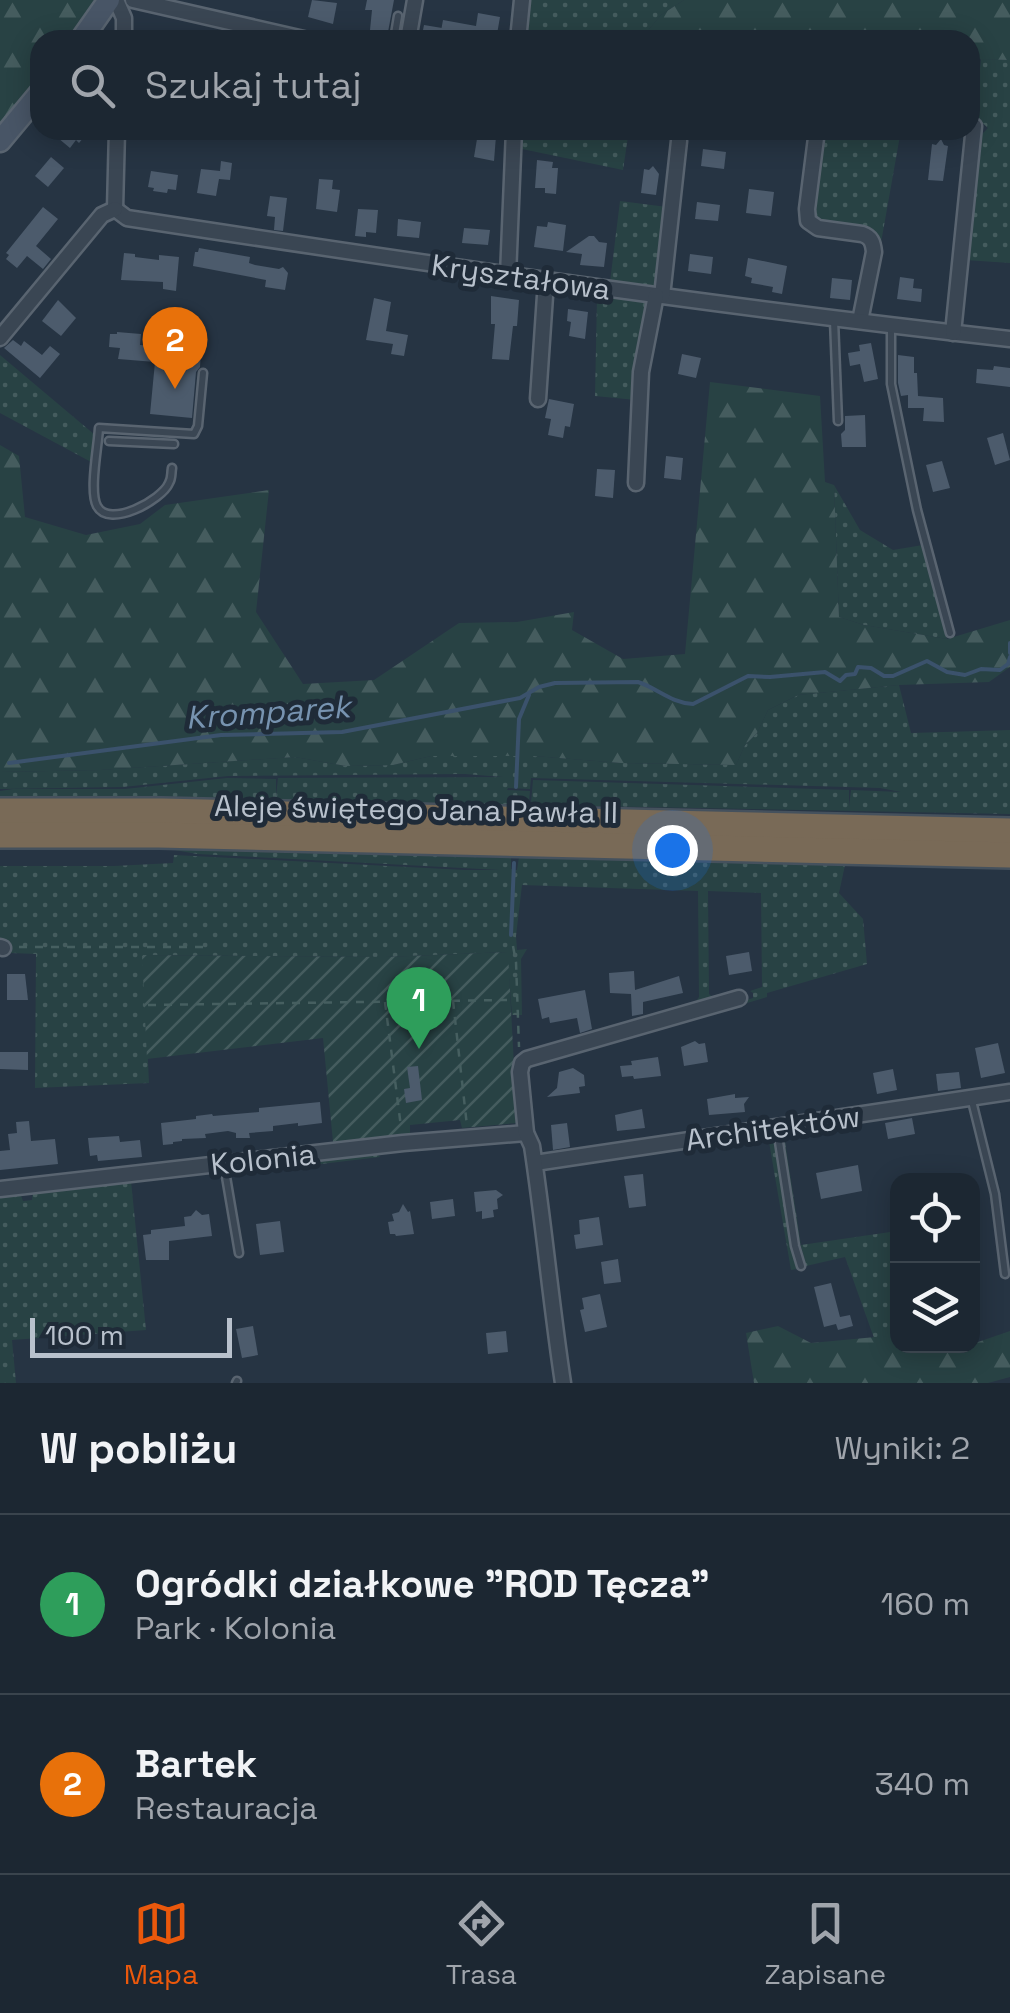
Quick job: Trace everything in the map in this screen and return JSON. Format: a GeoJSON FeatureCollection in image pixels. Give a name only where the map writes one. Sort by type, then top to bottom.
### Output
{"type":"FeatureCollection","features":[{"type":"Feature","properties":{"kind":"highway","name":"Aleje świętego Jana Pawła II"},"geometry":{"type":"LineString","coordinates":[[0,811],[162,811],[1010,831]]}},
{"type":"Feature","properties":{"kind":"highway","name":"Aleje świętego Jana Pawła II"},"geometry":{"type":"LineString","coordinates":[[0,834],[1010,855]]}},
{"type":"Feature","properties":{"kind":"street"},"geometry":{"type":"LineString","coordinates":[[89,30],[112,0],[124,18],[124,30]]}},
{"type":"Feature","properties":{"kind":"street"},"geometry":{"type":"LineString","coordinates":[[133,0],[264,30]]}},
{"type":"Feature","properties":{"kind":"street"},"geometry":{"type":"LineString","coordinates":[[410,30],[415,0]]}},
{"type":"Feature","properties":{"kind":"street"},"geometry":{"type":"LineString","coordinates":[[519,30],[522,0]]}},
{"type":"Feature","properties":{"kind":"street"},"geometry":{"type":"LineString","coordinates":[[0,141],[30,105]]}},
{"type":"Feature","properties":{"kind":"street"},"geometry":{"type":"LineString","coordinates":[[0,338],[102,215],[115,209],[117,140]]}},
{"type":"Feature","properties":{"kind":"street"},"geometry":{"type":"LineString","coordinates":[[508,276],[514,140]]}},
{"type":"Feature","properties":{"kind":"street"},"geometry":{"type":"LineString","coordinates":[[816,140],[808,220],[818,228],[862,234],[874,244],[860,322]]}},
{"type":"Feature","properties":{"kind":"street"},"geometry":{"type":"LineString","coordinates":[[953,333],[973,140]]}},
{"type":"Feature","properties":{"kind":"street"},"geometry":{"type":"LineString","coordinates":[[636,482],[641,372],[659,296],[679,141]]}},
{"type":"Feature","properties":{"kind":"street","name":"Kryształowa"},"geometry":{"type":"LineString","coordinates":[[115,209],[127,218],[508,276],[1010,339]]}},
{"type":"Feature","properties":{"kind":"street"},"geometry":{"type":"LineString","coordinates":[[538,400],[546,281]]}},
{"type":"Feature","properties":{"kind":"street"},"geometry":{"type":"LineString","coordinates":[[563,1383],[535,1162],[526,1133],[522,1063],[739,998]]}},
{"type":"Feature","properties":{"kind":"street","name":"Architektów"},"geometry":{"type":"LineString","coordinates":[[535,1162],[1010,1092]]}},
{"type":"Feature","properties":{"kind":"street","name":"Kolonia"},"geometry":{"type":"LineString","coordinates":[[0,1189],[526,1133]]}},
{"type":"Feature","properties":{"kind":"lane"},"geometry":{"type":"LineString","coordinates":[[396,30],[398,16]]}},
{"type":"Feature","properties":{"kind":"lane"},"geometry":{"type":"LineString","coordinates":[[834,319],[838,421]]}},
{"type":"Feature","properties":{"kind":"lane"},"geometry":{"type":"LineString","coordinates":[[891,325],[891,384],[917,510],[950,633]]}},
{"type":"Feature","properties":{"kind":"lane"},"geometry":{"type":"LineString","coordinates":[[172,468],[172,479],[166,488],[146,503],[113,516],[98,508],[94,492],[99,428],[194,434],[203,373]]}},
{"type":"Feature","properties":{"kind":"lane"},"geometry":{"type":"LineString","coordinates":[[110,441],[174,444]]}},
{"type":"Feature","properties":{"kind":"lane"},"geometry":{"type":"LineString","coordinates":[[972,1099],[995,1194],[1004,1274]]}},
{"type":"Feature","properties":{"kind":"lane"},"geometry":{"type":"LineString","coordinates":[[776,1128],[801,1266]]}},
{"type":"Feature","properties":{"kind":"lane"},"geometry":{"type":"LineString","coordinates":[[223,1164],[238,1253]]}},
{"type":"Feature","properties":{"kind":"path"},"geometry":{"type":"LineString","coordinates":[[513,946],[522,1063]]}},
{"type":"Feature","properties":{"kind":"path"},"geometry":{"type":"LineString","coordinates":[[2,948],[208,947]]}},
{"type":"Feature","properties":{"kind":"path"},"geometry":{"type":"LineString","coordinates":[[148,1005],[507,1000]]}},
{"type":"Feature","properties":{"kind":"path"},"geometry":{"type":"LineString","coordinates":[[452,1001],[468,1137]]}},
{"type":"Feature","properties":{"kind":"path"},"geometry":{"type":"LineString","coordinates":[[386,1002],[404,1143]]}},
{"type":"Feature","properties":{"kind":"green space"},"geometry":{"type":"Polygon","coordinates":[[[0,0],[94,0],[74,30],[30,30],[30,88],[0,126],[0,0]]]}},
{"type":"Feature","properties":{"kind":"green space"},"geometry":{"type":"Polygon","coordinates":[[[530,0],[684,0],[661,15],[648,30],[527,30],[530,0]]]}},
{"type":"Feature","properties":{"kind":"green space"},"geometry":{"type":"Polygon","coordinates":[[[684,0],[1010,0],[1010,60],[980,59],[980,30],[648,30],[661,15],[684,0]]]}},
{"type":"Feature","properties":{"kind":"green space"},"geometry":{"type":"Polygon","coordinates":[[[981,59],[1010,60],[1010,263],[965,260],[959,319],[964,327],[1000,331],[997,332],[963,328],[957,320],[976,140],[988,128],[980,121],[981,59]]]}},
{"type":"Feature","properties":{"kind":"green space"},"geometry":{"type":"Polygon","coordinates":[[[522,140],[628,140],[623,170],[522,149],[522,140]]]}},
{"type":"Feature","properties":{"kind":"green space"},"geometry":{"type":"Polygon","coordinates":[[[821,140],[899,140],[868,316],[865,313],[877,245],[815,223],[811,205],[821,140]]]}},
{"type":"Feature","properties":{"kind":"green space"},"geometry":{"type":"Polygon","coordinates":[[[620,201],[667,207],[658,289],[561,275],[610,282],[620,201]]]}},
{"type":"Feature","properties":{"kind":"green space"},"geometry":{"type":"Polygon","coordinates":[[[593,293],[650,300],[636,400],[595,396],[597,297],[593,293]]]}},
{"type":"Feature","properties":{"kind":"green space"},"geometry":{"type":"Polygon","coordinates":[[[0,355],[95,435],[93,463],[0,413],[0,355]]]}},
{"type":"Feature","properties":{"kind":"green space"},"geometry":{"type":"Polygon","coordinates":[[[710,382],[820,396],[825,482],[834,485],[839,617],[947,639],[1010,620],[1010,667],[989,682],[899,685],[798,695],[768,710],[736,765],[621,763],[534,756],[431,756],[393,765],[346,766],[295,757],[100,770],[0,772],[0,445],[19,456],[25,517],[86,535],[140,524],[165,505],[269,490],[256,612],[303,684],[374,680],[459,623],[517,622],[574,612],[572,630],[623,659],[685,654],[710,382]]]}},
{"type":"Feature","properties":{"kind":"green space"},"geometry":{"type":"Polygon","coordinates":[[[834,485],[860,530],[893,550],[923,545],[947,639],[839,617],[834,485]]]}},
{"type":"Feature","properties":{"kind":"green space"},"geometry":{"type":"Polygon","coordinates":[[[899,685],[911,733],[1010,730],[1010,814],[0,798],[0,791],[13,789],[125,789],[227,778],[276,779],[276,797],[278,778],[503,777],[228,776],[123,787],[0,789],[0,772],[100,770],[295,757],[346,766],[393,765],[431,756],[534,756],[621,763],[736,765],[768,710],[798,695],[899,685]],[[531,778],[530,789],[507,790],[530,791],[531,803],[533,780],[849,790],[849,807],[851,790],[901,792],[880,788],[531,778]]]}},
{"type":"Feature","properties":{"kind":"green space"},"geometry":{"type":"Polygon","coordinates":[[[169,849],[511,858],[511,869],[517,870],[519,857],[845,865],[839,893],[863,919],[867,964],[767,993],[767,997],[737,1006],[753,998],[750,991],[762,987],[761,893],[708,891],[709,994],[716,1000],[691,1008],[699,997],[698,891],[522,885],[516,936],[517,950],[527,949],[521,959],[522,1015],[512,1015],[507,952],[385,957],[143,955],[149,1083],[35,1088],[36,954],[11,953],[8,942],[0,942],[0,866],[173,863],[174,855],[500,870],[197,854],[169,849]]]}},
{"type":"Feature","properties":{"kind":"green space"},"geometry":{"type":"Polygon","coordinates":[[[508,952],[517,1123],[462,1128],[460,1120],[410,1125],[410,1134],[333,1142],[323,1038],[147,1059],[142,955],[385,957],[508,952]]]}},
{"type":"Feature","properties":{"kind":"green space"},"geometry":{"type":"Polygon","coordinates":[[[851,1120],[854,1125],[784,1135],[801,1245],[890,1232],[890,1336],[874,1338],[845,1257],[806,1266],[797,1231],[781,1132],[851,1120]]]}},
{"type":"Feature","properties":{"kind":"green space"},"geometry":{"type":"Polygon","coordinates":[[[769,1133],[774,1139],[797,1269],[791,1270],[768,1136],[621,1158],[622,1155],[769,1133]]]}},
{"type":"Feature","properties":{"kind":"green space"},"geometry":{"type":"Polygon","coordinates":[[[375,1151],[380,1157],[230,1175],[233,1167],[375,1151]]]}},
{"type":"Feature","properties":{"kind":"green space"},"geometry":{"type":"Polygon","coordinates":[[[131,1181],[146,1330],[12,1340],[16,1383],[0,1383],[0,1195],[20,1193],[23,1201],[32,1200],[33,1191],[131,1181]]]}},
{"type":"Feature","properties":{"kind":"green space"},"geometry":{"type":"Polygon","coordinates":[[[778,1326],[811,1343],[890,1336],[890,1353],[980,1353],[980,1341],[1010,1331],[1010,1377],[988,1383],[754,1383],[746,1333],[778,1326]]]}},
{"type":"Feature","properties":{"kind":"building"},"geometry":{"type":"Polygon","coordinates":[[[312,0],[337,3],[333,24],[308,17],[312,0]]]}},
{"type":"Feature","properties":{"kind":"building"},"geometry":{"type":"Polygon","coordinates":[[[367,0],[394,0],[388,30],[370,30],[372,10],[365,10],[367,0]]]}},
{"type":"Feature","properties":{"kind":"building"},"geometry":{"type":"Polygon","coordinates":[[[478,13],[500,17],[498,30],[423,30],[424,25],[442,28],[443,20],[476,26],[478,13]]]}},
{"type":"Feature","properties":{"kind":"building"},"geometry":{"type":"Polygon","coordinates":[[[477,140],[496,140],[494,161],[474,157],[477,140]]]}},
{"type":"Feature","properties":{"kind":"building"},"geometry":{"type":"Polygon","coordinates":[[[942,140],[948,146],[943,181],[928,180],[932,144],[942,140]]]}},
{"type":"Feature","properties":{"kind":"building"},"geometry":{"type":"Polygon","coordinates":[[[703,149],[726,152],[724,169],[701,166],[703,149]]]}},
{"type":"Feature","properties":{"kind":"building"},"geometry":{"type":"Polygon","coordinates":[[[51,157],[64,168],[48,187],[35,176],[51,157]]]}},
{"type":"Feature","properties":{"kind":"building"},"geometry":{"type":"Polygon","coordinates":[[[537,160],[553,162],[552,168],[558,168],[556,194],[535,188],[537,160]]]}},
{"type":"Feature","properties":{"kind":"building"},"geometry":{"type":"Polygon","coordinates":[[[221,161],[232,163],[230,180],[219,179],[216,196],[197,193],[201,169],[220,171],[221,161]]]}},
{"type":"Feature","properties":{"kind":"building"},"geometry":{"type":"Polygon","coordinates":[[[653,166],[659,174],[656,195],[641,193],[644,169],[653,166]]]}},
{"type":"Feature","properties":{"kind":"building"},"geometry":{"type":"Polygon","coordinates":[[[151,171],[178,175],[176,190],[153,191],[148,187],[151,171]]]}},
{"type":"Feature","properties":{"kind":"building"},"geometry":{"type":"Polygon","coordinates":[[[319,179],[333,180],[332,189],[340,190],[337,212],[316,209],[319,179]]]}},
{"type":"Feature","properties":{"kind":"building"},"geometry":{"type":"Polygon","coordinates":[[[749,189],[774,192],[771,216],[746,213],[749,189]]]}},
{"type":"Feature","properties":{"kind":"building"},"geometry":{"type":"Polygon","coordinates":[[[270,196],[287,198],[283,231],[274,230],[275,217],[267,216],[270,196]]]}},
{"type":"Feature","properties":{"kind":"building"},"geometry":{"type":"Polygon","coordinates":[[[697,202],[720,205],[718,221],[695,219],[697,202]]]}},
{"type":"Feature","properties":{"kind":"building"},"geometry":{"type":"Polygon","coordinates":[[[43,207],[58,219],[36,246],[51,259],[43,269],[27,256],[17,268],[6,259],[6,253],[43,207]]]}},
{"type":"Feature","properties":{"kind":"building"},"geometry":{"type":"Polygon","coordinates":[[[358,209],[378,210],[376,233],[355,236],[358,209]]]}},
{"type":"Feature","properties":{"kind":"building"},"geometry":{"type":"Polygon","coordinates":[[[398,219],[421,222],[419,238],[397,236],[398,219]]]}},
{"type":"Feature","properties":{"kind":"building"},"geometry":{"type":"Polygon","coordinates":[[[548,222],[566,225],[563,251],[534,247],[537,226],[547,227],[548,222]]]}},
{"type":"Feature","properties":{"kind":"building"},"geometry":{"type":"Polygon","coordinates":[[[464,228],[490,230],[488,245],[462,243],[464,228]]]}},
{"type":"Feature","properties":{"kind":"building"},"geometry":{"type":"Polygon","coordinates":[[[589,236],[607,243],[604,267],[580,265],[582,254],[566,252],[589,236]]]}},
{"type":"Feature","properties":{"kind":"building"},"geometry":{"type":"Polygon","coordinates":[[[199,248],[250,257],[249,263],[255,265],[283,267],[288,273],[285,290],[265,287],[266,280],[193,266],[199,248]]]}},
{"type":"Feature","properties":{"kind":"building"},"geometry":{"type":"Polygon","coordinates":[[[124,253],[159,260],[159,255],[179,257],[176,291],[163,289],[163,282],[121,280],[124,253]]]}},
{"type":"Feature","properties":{"kind":"building"},"geometry":{"type":"Polygon","coordinates":[[[690,254],[713,257],[711,274],[688,271],[690,254]]]}},
{"type":"Feature","properties":{"kind":"building"},"geometry":{"type":"Polygon","coordinates":[[[748,258],[787,266],[782,294],[772,292],[773,287],[751,283],[752,278],[745,276],[748,258]]]}},
{"type":"Feature","properties":{"kind":"building"},"geometry":{"type":"Polygon","coordinates":[[[900,277],[914,279],[913,288],[922,289],[921,302],[897,299],[900,277]]]}},
{"type":"Feature","properties":{"kind":"building"},"geometry":{"type":"Polygon","coordinates":[[[832,278],[852,280],[850,300],[830,298],[832,278]]]}},
{"type":"Feature","properties":{"kind":"building"},"geometry":{"type":"Polygon","coordinates":[[[491,296],[519,300],[509,360],[492,359],[495,324],[491,324],[491,296]]]}},
{"type":"Feature","properties":{"kind":"building"},"geometry":{"type":"Polygon","coordinates":[[[374,298],[391,302],[386,331],[408,335],[404,356],[391,354],[393,344],[366,340],[374,298]]]}},
{"type":"Feature","properties":{"kind":"building"},"geometry":{"type":"Polygon","coordinates":[[[58,300],[76,318],[61,336],[42,321],[58,300]]]}},
{"type":"Feature","properties":{"kind":"building"},"geometry":{"type":"Polygon","coordinates":[[[568,309],[588,312],[585,339],[569,336],[568,309]]]}},
{"type":"Feature","properties":{"kind":"building"},"geometry":{"type":"Polygon","coordinates":[[[167,322],[203,324],[192,418],[150,414],[155,362],[118,359],[120,348],[109,347],[110,334],[117,332],[141,334],[140,345],[165,347],[167,322]]]}},
{"type":"Feature","properties":{"kind":"building"},"geometry":{"type":"Polygon","coordinates":[[[13,340],[21,346],[24,341],[42,355],[50,346],[60,354],[40,378],[4,348],[13,340]]]}},
{"type":"Feature","properties":{"kind":"building"},"geometry":{"type":"Polygon","coordinates":[[[871,343],[878,379],[864,382],[860,364],[850,366],[848,353],[871,343]]]}},
{"type":"Feature","properties":{"kind":"building"},"geometry":{"type":"Polygon","coordinates":[[[682,354],[701,358],[696,378],[678,374],[682,354]]]}},
{"type":"Feature","properties":{"kind":"building"},"geometry":{"type":"Polygon","coordinates":[[[898,355],[914,357],[918,396],[943,398],[944,422],[923,421],[924,408],[908,408],[908,395],[901,396],[898,383],[898,355]]]}},
{"type":"Feature","properties":{"kind":"building"},"geometry":{"type":"Polygon","coordinates":[[[994,366],[1010,368],[1010,387],[976,383],[977,369],[993,370],[994,366]]]}},
{"type":"Feature","properties":{"kind":"building"},"geometry":{"type":"Polygon","coordinates":[[[549,399],[574,404],[570,427],[565,426],[563,438],[548,435],[551,419],[545,418],[549,399]]]}},
{"type":"Feature","properties":{"kind":"building"},"geometry":{"type":"Polygon","coordinates":[[[865,415],[866,447],[842,447],[845,416],[865,415]]]}},
{"type":"Feature","properties":{"kind":"building"},"geometry":{"type":"Polygon","coordinates":[[[1003,433],[1010,460],[995,465],[987,438],[1003,433]]]}},
{"type":"Feature","properties":{"kind":"building"},"geometry":{"type":"Polygon","coordinates":[[[666,456],[683,458],[681,480],[664,478],[666,456]]]}},
{"type":"Feature","properties":{"kind":"building"},"geometry":{"type":"Polygon","coordinates":[[[942,461],[950,488],[933,492],[926,465],[942,461]]]}},
{"type":"Feature","properties":{"kind":"building"},"geometry":{"type":"Polygon","coordinates":[[[597,469],[615,470],[613,498],[595,496],[597,469]]]}},
{"type":"Feature","properties":{"kind":"building"},"geometry":{"type":"Polygon","coordinates":[[[749,952],[752,971],[729,975],[726,956],[749,952]]]}},
{"type":"Feature","properties":{"kind":"building"},"geometry":{"type":"Polygon","coordinates":[[[634,971],[635,990],[679,976],[683,993],[643,1002],[643,1014],[632,1016],[631,994],[610,993],[609,973],[634,971]]]}},
{"type":"Feature","properties":{"kind":"building"},"geometry":{"type":"Polygon","coordinates":[[[7,974],[25,974],[28,1000],[7,1000],[7,974]]]}},
{"type":"Feature","properties":{"kind":"building"},"geometry":{"type":"Polygon","coordinates":[[[585,990],[592,1029],[580,1033],[577,1018],[550,1023],[549,1017],[542,1019],[538,999],[585,990]]]}},
{"type":"Feature","properties":{"kind":"building"},"geometry":{"type":"Polygon","coordinates":[[[695,1041],[705,1043],[708,1062],[684,1066],[681,1047],[695,1041]]]}},
{"type":"Feature","properties":{"kind":"building"},"geometry":{"type":"Polygon","coordinates":[[[998,1043],[1005,1073],[981,1078],[975,1048],[998,1043]]]}},
{"type":"Feature","properties":{"kind":"building"},"geometry":{"type":"Polygon","coordinates":[[[0,1052],[28,1052],[28,1070],[0,1069],[0,1052]]]}},
{"type":"Feature","properties":{"kind":"building"},"geometry":{"type":"Polygon","coordinates":[[[658,1057],[661,1076],[622,1077],[620,1066],[658,1057]]]}},
{"type":"Feature","properties":{"kind":"building"},"geometry":{"type":"Polygon","coordinates":[[[418,1066],[422,1100],[406,1103],[404,1089],[410,1088],[407,1067],[418,1066]]]}},
{"type":"Feature","properties":{"kind":"building"},"geometry":{"type":"Polygon","coordinates":[[[573,1068],[584,1075],[585,1086],[579,1087],[580,1093],[547,1097],[557,1088],[559,1072],[573,1068]]]}},
{"type":"Feature","properties":{"kind":"building"},"geometry":{"type":"Polygon","coordinates":[[[893,1069],[897,1090],[877,1094],[873,1073],[893,1069]]]}},
{"type":"Feature","properties":{"kind":"building"},"geometry":{"type":"Polygon","coordinates":[[[959,1072],[961,1088],[938,1091],[936,1074],[959,1072]]]}},
{"type":"Feature","properties":{"kind":"building"},"geometry":{"type":"Polygon","coordinates":[[[735,1094],[735,1098],[749,1097],[744,1104],[745,1112],[709,1115],[707,1099],[735,1094]]]}},
{"type":"Feature","properties":{"kind":"building"},"geometry":{"type":"Polygon","coordinates":[[[320,1102],[322,1123],[273,1126],[273,1131],[249,1133],[250,1138],[236,1138],[236,1133],[228,1131],[205,1134],[206,1138],[163,1145],[161,1123],[320,1102]]]}},
{"type":"Feature","properties":{"kind":"building"},"geometry":{"type":"Polygon","coordinates":[[[642,1109],[645,1128],[617,1131],[615,1115],[642,1109]]]}},
{"type":"Feature","properties":{"kind":"building"},"geometry":{"type":"Polygon","coordinates":[[[912,1118],[915,1134],[888,1139],[885,1123],[912,1118]]]}},
{"type":"Feature","properties":{"kind":"building"},"geometry":{"type":"Polygon","coordinates":[[[29,1121],[31,1141],[55,1139],[58,1164],[0,1170],[0,1151],[10,1150],[8,1134],[17,1133],[16,1122],[29,1121]]]}},
{"type":"Feature","properties":{"kind":"building"},"geometry":{"type":"Polygon","coordinates":[[[567,1123],[570,1147],[553,1150],[551,1125],[567,1123]]]}},
{"type":"Feature","properties":{"kind":"building"},"geometry":{"type":"Polygon","coordinates":[[[119,1136],[120,1142],[140,1140],[142,1157],[98,1161],[97,1155],[90,1156],[88,1138],[119,1136]]]}},
{"type":"Feature","properties":{"kind":"building"},"geometry":{"type":"Polygon","coordinates":[[[858,1165],[862,1191],[821,1199],[816,1173],[858,1165]]]}},
{"type":"Feature","properties":{"kind":"building"},"geometry":{"type":"Polygon","coordinates":[[[643,1174],[646,1206],[629,1208],[624,1176],[643,1174]]]}},
{"type":"Feature","properties":{"kind":"building"},"geometry":{"type":"Polygon","coordinates":[[[496,1190],[503,1195],[497,1199],[498,1209],[493,1210],[494,1217],[482,1219],[482,1211],[476,1212],[474,1192],[496,1190]]]}},
{"type":"Feature","properties":{"kind":"building"},"geometry":{"type":"Polygon","coordinates":[[[453,1199],[455,1216],[432,1219],[430,1202],[453,1199]]]}},
{"type":"Feature","properties":{"kind":"building"},"geometry":{"type":"Polygon","coordinates":[[[403,1204],[410,1211],[414,1234],[396,1236],[390,1234],[388,1222],[394,1221],[392,1214],[399,1212],[403,1204]]]}},
{"type":"Feature","properties":{"kind":"building"},"geometry":{"type":"Polygon","coordinates":[[[196,1210],[202,1215],[209,1214],[212,1236],[169,1241],[169,1260],[146,1260],[143,1235],[151,1234],[151,1230],[185,1226],[184,1217],[196,1210]]]}},
{"type":"Feature","properties":{"kind":"building"},"geometry":{"type":"Polygon","coordinates":[[[599,1217],[603,1245],[576,1249],[574,1235],[580,1234],[579,1220],[599,1217]]]}},
{"type":"Feature","properties":{"kind":"building"},"geometry":{"type":"Polygon","coordinates":[[[280,1221],[284,1252],[260,1255],[256,1224],[280,1221]]]}},
{"type":"Feature","properties":{"kind":"building"},"geometry":{"type":"Polygon","coordinates":[[[618,1259],[621,1282],[604,1284],[601,1262],[618,1259]]]}},
{"type":"Feature","properties":{"kind":"building"},"geometry":{"type":"Polygon","coordinates":[[[831,1283],[840,1317],[850,1315],[853,1326],[838,1330],[836,1324],[824,1327],[814,1287],[831,1283]]]}},
{"type":"Feature","properties":{"kind":"building"},"geometry":{"type":"Polygon","coordinates":[[[600,1294],[607,1327],[585,1332],[580,1310],[584,1309],[582,1298],[600,1294]]]}},
{"type":"Feature","properties":{"kind":"building"},"geometry":{"type":"Polygon","coordinates":[[[253,1326],[258,1355],[242,1358],[236,1329],[253,1326]]]}},
{"type":"Feature","properties":{"kind":"building"},"geometry":{"type":"Polygon","coordinates":[[[506,1331],[508,1352],[488,1354],[486,1333],[506,1331]]]}},
{"type":"Feature","properties":{"kind":"waterway","name":"Kromparek"},"geometry":{"type":"LineString","coordinates":[[1010,643],[1010,653]]}},
{"type":"Feature","properties":{"kind":"waterway","name":"Kromparek"},"geometry":{"type":"LineString","coordinates":[[9,763],[221,735],[342,732],[520,698],[555,683],[638,682],[693,704],[748,676],[825,672],[840,681],[855,674],[858,667],[893,676],[927,661],[947,672],[965,675],[981,669],[1000,670],[1010,657]]}},
{"type":"Feature","properties":{"kind":"waterway","name":"Kromparek"},"geometry":{"type":"LineString","coordinates":[[516,787],[519,719],[529,695]]}},
{"type":"Feature","properties":{"kind":"waterway","name":"Kromparek"},"geometry":{"type":"LineString","coordinates":[[511,935],[514,863]]}},
{"type":"Feature","properties":{"kind":"place","name":"Bartek"},"geometry":{"type":"Point","coordinates":[175,389]}},
{"type":"Feature","properties":{"kind":"place","name":"Ogródki działkowe \"ROD Tęcza\""},"geometry":{"type":"Point","coordinates":[419,1049]}}]}
